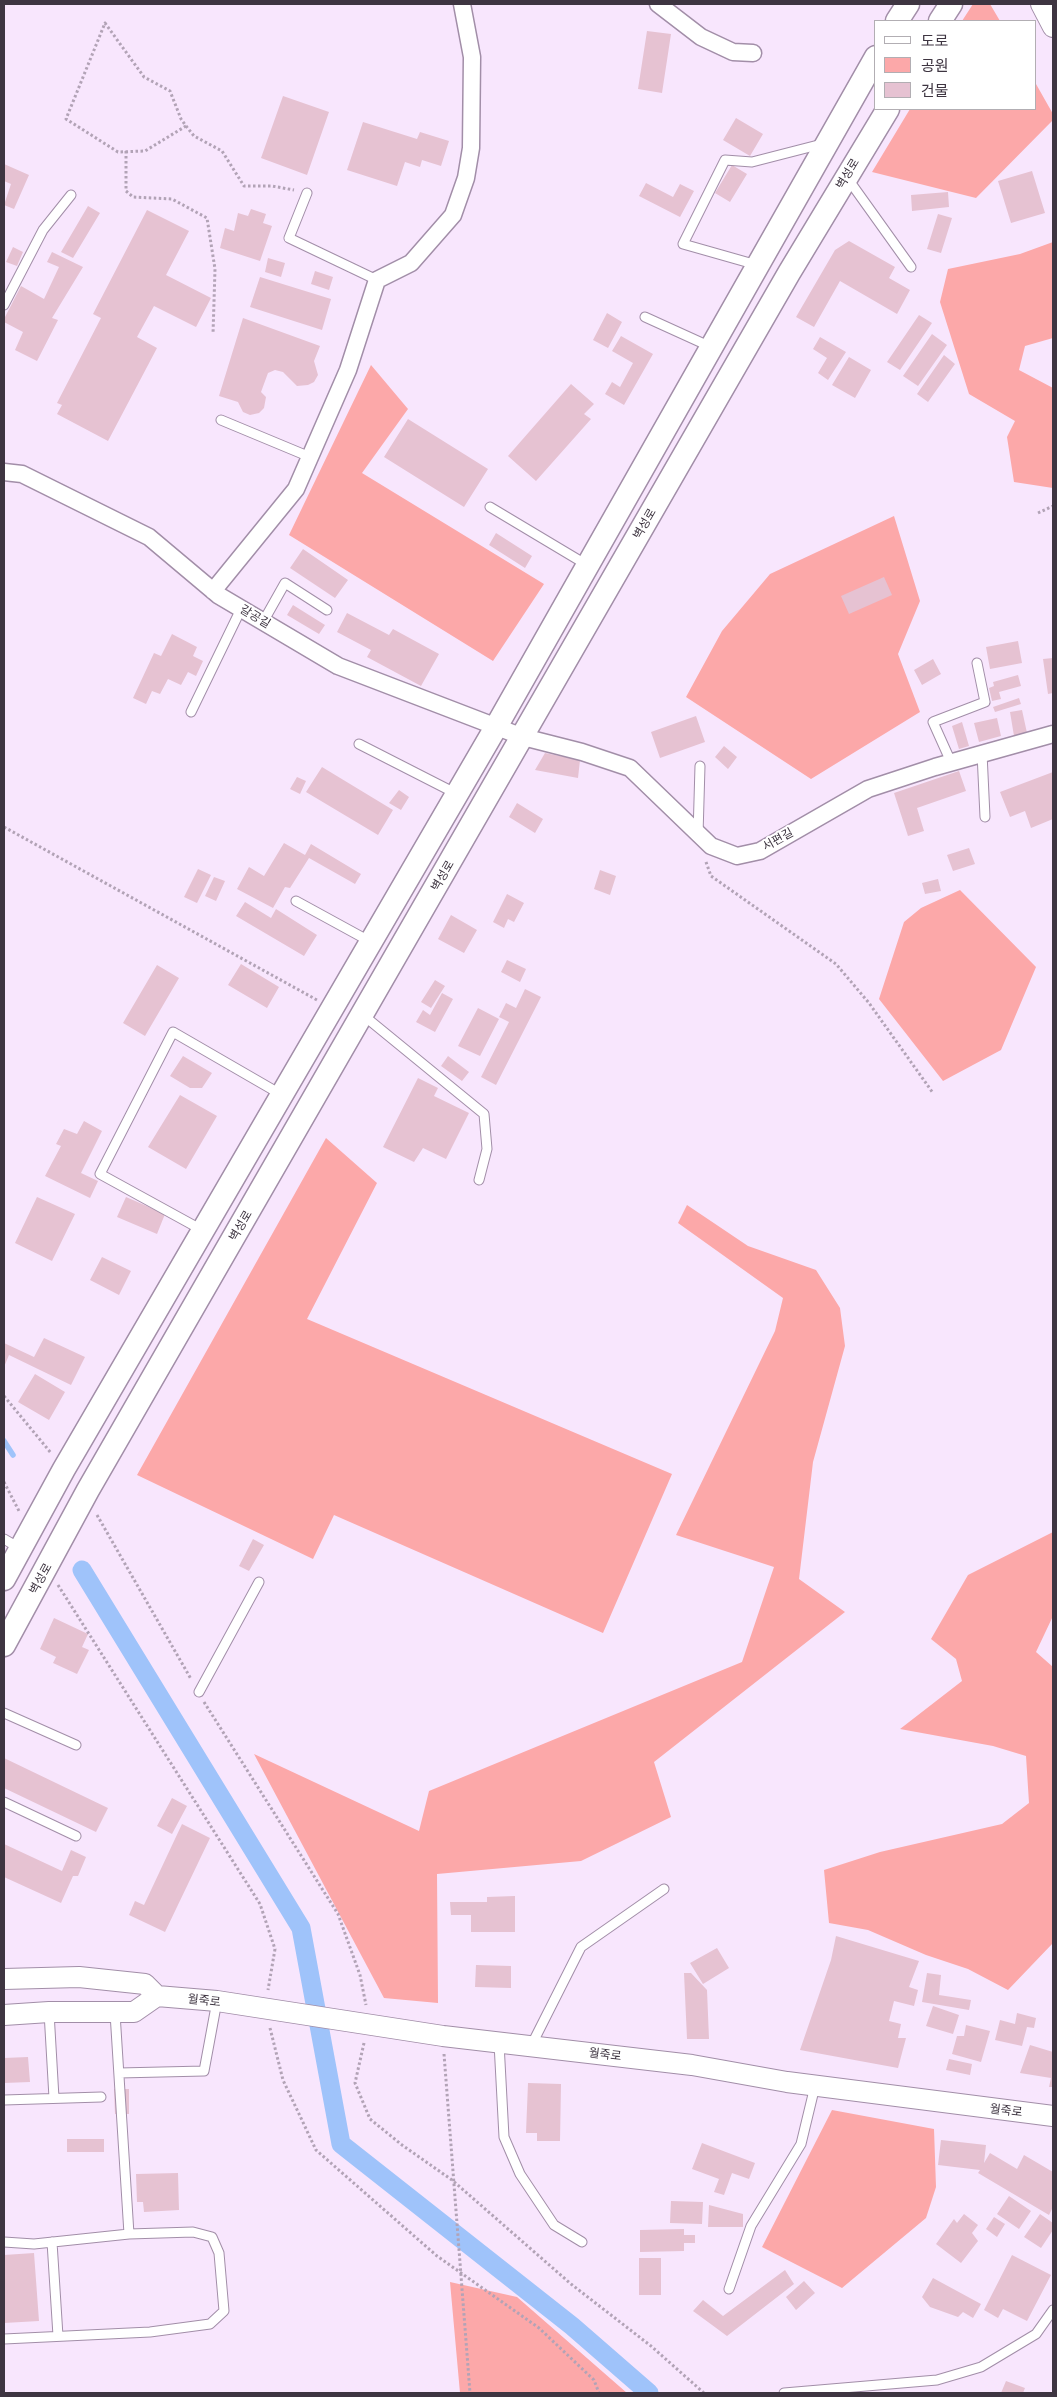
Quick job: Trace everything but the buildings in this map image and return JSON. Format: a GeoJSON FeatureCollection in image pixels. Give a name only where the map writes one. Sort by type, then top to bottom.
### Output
{"type":"FeatureCollection","features":[{"type":"Feature","properties":{"kind":"main road"},"geometry":{"type":"LineString","coordinates":[[898,20],[908,4]]}},
{"type":"Feature","properties":{"kind":"main road"},"geometry":{"type":"LineString","coordinates":[[941,20],[951,4]]}},
{"type":"Feature","properties":{"kind":"main road"},"geometry":{"type":"LineString","coordinates":[[4,1579],[18,1541],[64,1469],[496,727],[874,61]]}},
{"type":"Feature","properties":{"kind":"main road","name":"벽성로"},"geometry":{"type":"LineString","coordinates":[[4,1646],[86,1495],[789,273],[887,110]]}},
{"type":"Feature","properties":{"kind":"street"},"geometry":{"type":"LineString","coordinates":[[213,591],[296,490],[348,370],[377,280],[411,263],[453,215],[466,178],[471,148],[472,57],[462,4]]}},
{"type":"Feature","properties":{"kind":"street"},"geometry":{"type":"LineString","coordinates":[[658,4],[701,37],[733,52],[753,53]]}},
{"type":"Feature","properties":{"kind":"street"},"geometry":{"type":"LineString","coordinates":[[1041,4],[1053,27]]}},
{"type":"Feature","properties":{"kind":"street","name":"갈공길"},"geometry":{"type":"LineString","coordinates":[[4,472],[22,474],[150,537],[213,591],[338,666],[523,737]]}},
{"type":"Feature","properties":{"kind":"street","name":"서편길"},"geometry":{"type":"LineString","coordinates":[[523,737],[582,752],[630,768],[711,846],[737,856],[760,851],[868,789],[951,762],[1053,734]]}},
{"type":"Feature","properties":{"kind":"street","name":"월죽로"},"geometry":{"type":"LineString","coordinates":[[4,1979],[79,1977],[145,1984],[157,1996],[217,2001],[443,2036],[692,2065],[815,2086],[1051,2118]]}},
{"type":"Feature","properties":{"kind":"street"},"geometry":{"type":"LineString","coordinates":[[4,2015],[49,2012],[134,2012],[157,1996]]}},
{"type":"Feature","properties":{"kind":"lane"},"geometry":{"type":"LineString","coordinates":[[758,265],[683,244],[724,160],[752,162],[827,143]]}},
{"type":"Feature","properties":{"kind":"lane"},"geometry":{"type":"LineString","coordinates":[[847,177],[911,267]]}},
{"type":"Feature","properties":{"kind":"lane"},"geometry":{"type":"LineString","coordinates":[[307,193],[289,238],[377,280]]}},
{"type":"Feature","properties":{"kind":"lane"},"geometry":{"type":"LineString","coordinates":[[4,305],[43,230],[71,195]]}},
{"type":"Feature","properties":{"kind":"lane"},"geometry":{"type":"LineString","coordinates":[[645,317],[711,347]]}},
{"type":"Feature","properties":{"kind":"lane"},"geometry":{"type":"LineString","coordinates":[[221,420],[310,457]]}},
{"type":"Feature","properties":{"kind":"lane"},"geometry":{"type":"LineString","coordinates":[[490,507],[587,566]]}},
{"type":"Feature","properties":{"kind":"lane"},"geometry":{"type":"LineString","coordinates":[[263,622],[285,583],[327,610]]}},
{"type":"Feature","properties":{"kind":"lane"},"geometry":{"type":"LineString","coordinates":[[191,712],[241,609]]}},
{"type":"Feature","properties":{"kind":"lane"},"geometry":{"type":"LineString","coordinates":[[951,762],[933,722],[985,702],[977,663]]}},
{"type":"Feature","properties":{"kind":"lane"},"geometry":{"type":"LineString","coordinates":[[359,744],[457,794]]}},
{"type":"Feature","properties":{"kind":"lane"},"geometry":{"type":"LineString","coordinates":[[982,754],[984,817]]}},
{"type":"Feature","properties":{"kind":"lane"},"geometry":{"type":"LineString","coordinates":[[698,835],[700,766]]}},
{"type":"Feature","properties":{"kind":"lane"},"geometry":{"type":"LineString","coordinates":[[296,900],[371,942]]}},
{"type":"Feature","properties":{"kind":"lane"},"geometry":{"type":"LineString","coordinates":[[363,1014],[484,1114],[487,1149],[479,1180]]}},
{"type":"Feature","properties":{"kind":"lane"},"geometry":{"type":"LineString","coordinates":[[203,1231],[100,1174],[173,1032],[282,1095]]}},
{"type":"Feature","properties":{"kind":"lane"},"geometry":{"type":"LineString","coordinates":[[199,1692],[259,1582]]}},
{"type":"Feature","properties":{"kind":"lane"},"geometry":{"type":"LineString","coordinates":[[4,1713],[76,1745]]}},
{"type":"Feature","properties":{"kind":"lane"},"geometry":{"type":"LineString","coordinates":[[4,1802],[76,1836]]}},
{"type":"Feature","properties":{"kind":"lane"},"geometry":{"type":"LineString","coordinates":[[531,2046],[581,1947],[664,1889]]}},
{"type":"Feature","properties":{"kind":"lane"},"geometry":{"type":"LineString","coordinates":[[119,2073],[204,2071],[217,2001]]}},
{"type":"Feature","properties":{"kind":"lane"},"geometry":{"type":"LineString","coordinates":[[49,2012],[54,2098]]}},
{"type":"Feature","properties":{"kind":"lane"},"geometry":{"type":"LineString","coordinates":[[115,2013],[129,2234]]}},
{"type":"Feature","properties":{"kind":"lane"},"geometry":{"type":"LineString","coordinates":[[499,2043],[504,2137],[520,2174],[554,2225],[582,2242]]}},
{"type":"Feature","properties":{"kind":"lane"},"geometry":{"type":"LineString","coordinates":[[729,2289],[751,2226],[801,2144],[815,2086]]}},
{"type":"Feature","properties":{"kind":"lane"},"geometry":{"type":"LineString","coordinates":[[4,2100],[101,2097]]}},
{"type":"Feature","properties":{"kind":"lane"},"geometry":{"type":"LineString","coordinates":[[4,2242],[34,2244],[129,2234],[193,2232],[212,2237],[219,2253],[224,2310],[210,2324],[150,2332],[4,2338]]}},
{"type":"Feature","properties":{"kind":"lane"},"geometry":{"type":"LineString","coordinates":[[52,2242],[58,2336]]}},
{"type":"Feature","properties":{"kind":"lane"},"geometry":{"type":"LineString","coordinates":[[784,2393],[937,2380],[981,2367],[1036,2334],[1053,2310]]}},
{"type":"Feature","properties":{"kind":"path"},"geometry":{"type":"LineString","coordinates":[[186,126],[145,150],[118,152],[66,118],[105,23],[144,77],[170,92],[181,119],[194,136],[222,151],[244,186],[272,186],[307,193]]}},
{"type":"Feature","properties":{"kind":"path"},"geometry":{"type":"LineString","coordinates":[[126,151],[126,191],[133,197],[172,199],[207,218],[215,269],[214,334]]}},
{"type":"Feature","properties":{"kind":"path"},"geometry":{"type":"LineString","coordinates":[[1038,513],[1053,506]]}},
{"type":"Feature","properties":{"kind":"path"},"geometry":{"type":"LineString","coordinates":[[4,827],[332,1009]]}},
{"type":"Feature","properties":{"kind":"path"},"geometry":{"type":"LineString","coordinates":[[698,835],[711,876],[836,964],[869,1003],[933,1093]]}},
{"type":"Feature","properties":{"kind":"path"},"geometry":{"type":"LineString","coordinates":[[4,1396],[64,1469]]}},
{"type":"Feature","properties":{"kind":"path"},"geometry":{"type":"LineString","coordinates":[[4,1482],[18,1541]]}},
{"type":"Feature","properties":{"kind":"path"},"geometry":{"type":"LineString","coordinates":[[86,1495],[199,1692],[338,1914],[360,1975],[361,2022],[359,2062],[355,2083],[370,2119],[402,2145],[452,2180],[572,2284],[651,2346],[704,2393]]}},
{"type":"Feature","properties":{"kind":"path"},"geometry":{"type":"LineString","coordinates":[[443,2036],[452,2180],[470,2393]]}},
{"type":"Feature","properties":{"kind":"green space"},"geometry":{"type":"Polygon","coordinates":[[[973,4],[990,4],[999,20],[963,20],[973,4]]]}},
{"type":"Feature","properties":{"kind":"green space"},"geometry":{"type":"Polygon","coordinates":[[[1037,86],[1053,114],[1053,120],[976,198],[872,172],[909,110],[1037,110],[1037,86]]]}},
{"type":"Feature","properties":{"kind":"green space"},"geometry":{"type":"Polygon","coordinates":[[[1053,242],[1053,338],[1025,346],[1019,370],[1053,388],[1053,488],[1014,482],[1007,437],[1015,421],[969,394],[940,302],[948,269],[1020,254],[1053,242]]]}},
{"type":"Feature","properties":{"kind":"green space"},"geometry":{"type":"Polygon","coordinates":[[[371,365],[408,409],[362,473],[544,584],[493,661],[289,535],[371,365]]]}},
{"type":"Feature","properties":{"kind":"green space"},"geometry":{"type":"Polygon","coordinates":[[[894,516],[920,601],[898,654],[920,712],[811,779],[686,697],[722,631],[770,574],[894,516]]]}},
{"type":"Feature","properties":{"kind":"green space"},"geometry":{"type":"Polygon","coordinates":[[[960,890],[1036,967],[1001,1050],[943,1081],[879,999],[904,922],[921,908],[960,890]]]}},
{"type":"Feature","properties":{"kind":"green space"},"geometry":{"type":"Polygon","coordinates":[[[326,1138],[377,1183],[307,1319],[672,1474],[603,1633],[334,1515],[313,1559],[137,1475],[326,1138]]]}},
{"type":"Feature","properties":{"kind":"green space"},"geometry":{"type":"Polygon","coordinates":[[[687,1205],[748,1246],[816,1270],[840,1308],[845,1346],[813,1462],[799,1579],[845,1612],[654,1762],[671,1817],[581,1861],[437,1874],[438,2003],[384,1998],[254,1754],[419,1831],[429,1791],[742,1662],[774,1567],[676,1535],[775,1331],[783,1298],[678,1223],[687,1205]]]}},
{"type":"Feature","properties":{"kind":"green space"},"geometry":{"type":"Polygon","coordinates":[[[1053,1532],[1053,1616],[1036,1652],[1053,1667],[1053,1943],[1008,1990],[968,1969],[926,1955],[868,1930],[829,1923],[824,1870],[880,1852],[1002,1824],[1029,1803],[1026,1756],[993,1746],[900,1729],[962,1681],[956,1659],[931,1639],[968,1575],[1053,1532]]]}},
{"type":"Feature","properties":{"kind":"green space"},"geometry":{"type":"Polygon","coordinates":[[[832,2110],[934,2129],[936,2187],[926,2218],[842,2288],[762,2247],[832,2110]]]}},
{"type":"Feature","properties":{"kind":"green space"},"geometry":{"type":"Polygon","coordinates":[[[450,2282],[517,2297],[627,2393],[460,2393],[450,2282]]]}},
{"type":"Feature","properties":{"kind":"waterway"},"geometry":{"type":"LineString","coordinates":[[4,1441],[13,1455]]}},
{"type":"Feature","properties":{"kind":"waterway"},"geometry":{"type":"LineString","coordinates":[[82,1570],[301,1928],[341,2144],[572,2326],[649,2393]]}}]}
